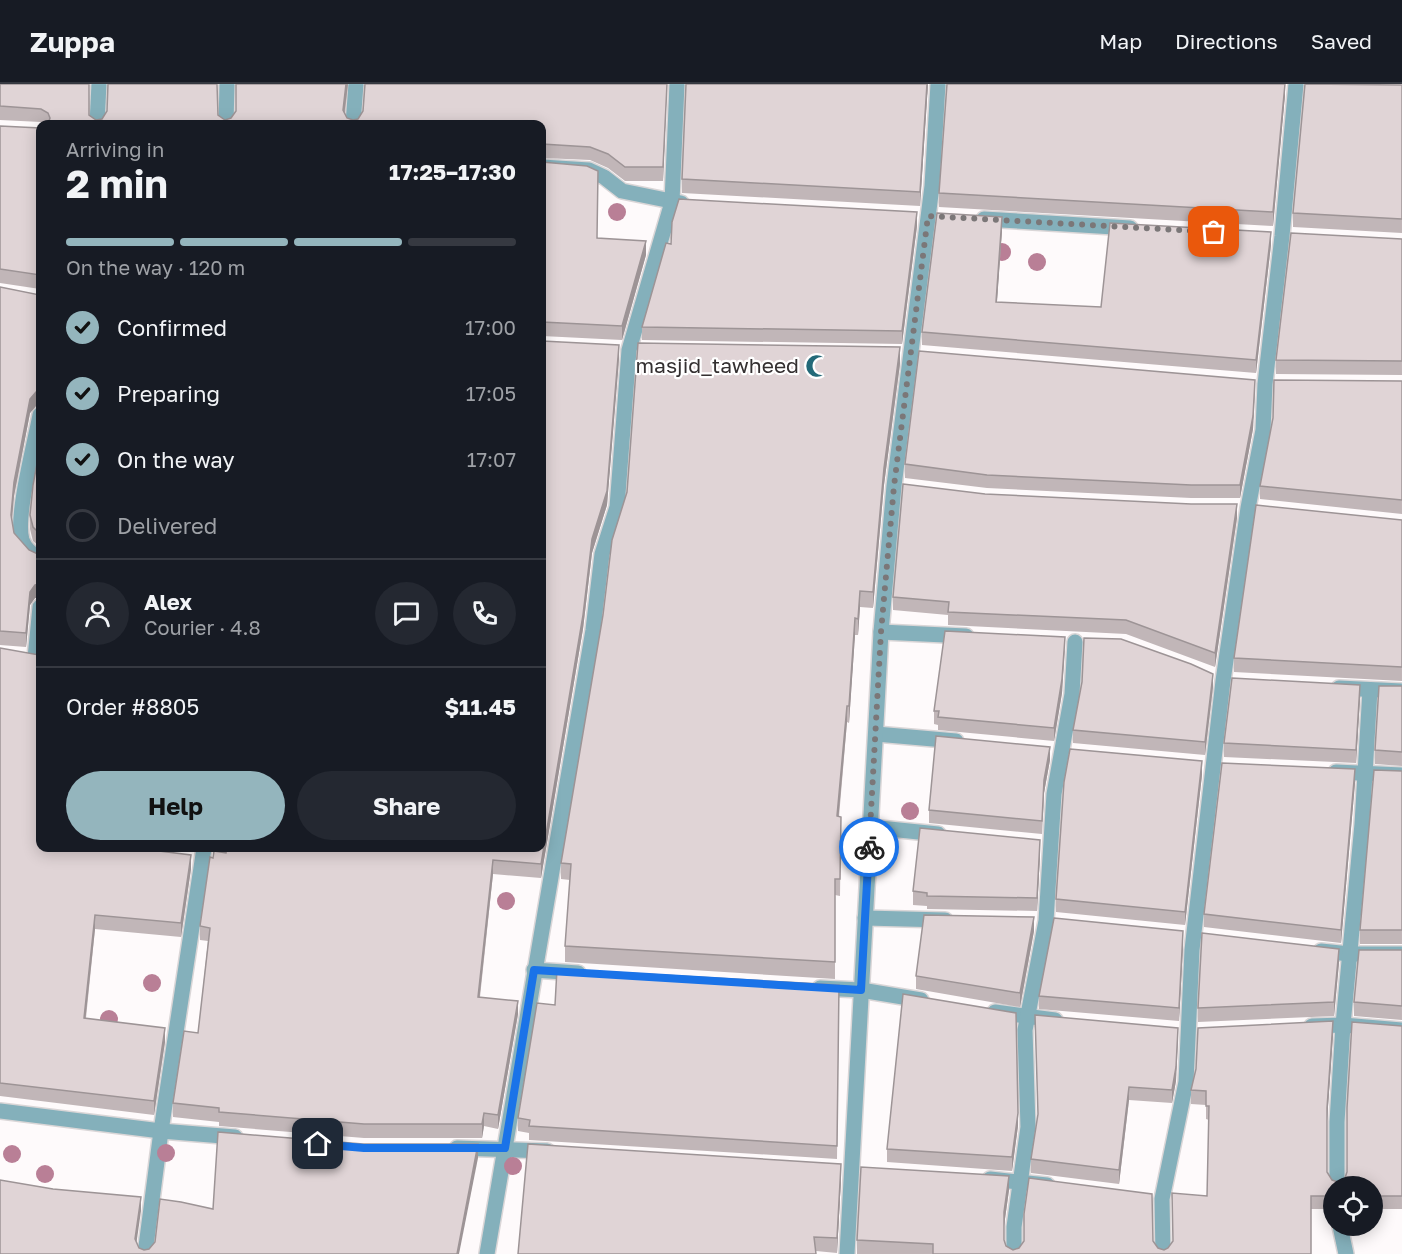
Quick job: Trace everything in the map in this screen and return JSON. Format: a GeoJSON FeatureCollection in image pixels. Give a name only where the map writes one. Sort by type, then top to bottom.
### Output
{"type":"FeatureCollection","features":[{"type":"Feature","properties":{"kind":"street"},"geometry":{"type":"LineString","coordinates":[[97,120],[99,84]]}},
{"type":"Feature","properties":{"kind":"street"},"geometry":{"type":"LineString","coordinates":[[226,120],[227,84]]}},
{"type":"Feature","properties":{"kind":"street"},"geometry":{"type":"LineString","coordinates":[[353,120],[356,84]]}},
{"type":"Feature","properties":{"kind":"street"},"geometry":{"type":"LineString","coordinates":[[487,1254],[593,630],[602,554],[617,507],[629,350],[672,202],[677,84]]}},
{"type":"Feature","properties":{"kind":"street"},"geometry":{"type":"LineString","coordinates":[[847,1254],[881,632],[900,487],[911,355],[932,186],[938,84]]}},
{"type":"Feature","properties":{"kind":"street"},"geometry":{"type":"LineString","coordinates":[[1163,1254],[1157,1198],[1186,1082],[1194,936],[1213,766],[1228,681],[1248,509],[1263,430],[1265,384],[1296,85]]}},
{"type":"Feature","properties":{"kind":"street"},"geometry":{"type":"LineString","coordinates":[[546,167],[589,170],[604,177],[622,191],[672,202],[695,203]]}},
{"type":"Feature","properties":{"kind":"street"},"geometry":{"type":"LineString","coordinates":[[974,218],[1147,228]]}},
{"type":"Feature","properties":{"kind":"street"},"geometry":{"type":"LineString","coordinates":[[36,437],[21,518],[21,538],[25,548],[36,556]]}},
{"type":"Feature","properties":{"kind":"street"},"geometry":{"type":"LineString","coordinates":[[881,632],[984,637]]}},
{"type":"Feature","properties":{"kind":"street"},"geometry":{"type":"LineString","coordinates":[[33,658],[36,636]]}},
{"type":"Feature","properties":{"kind":"street"},"geometry":{"type":"LineString","coordinates":[[1014,1254],[1014,1227],[1028,1127],[1025,1030],[1046,922],[1046,845],[1072,694],[1070,641],[1094,642]]}},
{"type":"Feature","properties":{"kind":"street"},"geometry":{"type":"LineString","coordinates":[[1204,672],[1228,681]]}},
{"type":"Feature","properties":{"kind":"street"},"geometry":{"type":"LineString","coordinates":[[1325,687],[1402,691]]}},
{"type":"Feature","properties":{"kind":"street"},"geometry":{"type":"LineString","coordinates":[[1336,1176],[1343,1025],[1370,690]]}},
{"type":"Feature","properties":{"kind":"street"},"geometry":{"type":"LineString","coordinates":[[876,734],[969,742]]}},
{"type":"Feature","properties":{"kind":"street"},"geometry":{"type":"LineString","coordinates":[[1318,771],[1402,775]]}},
{"type":"Feature","properties":{"kind":"street"},"geometry":{"type":"LineString","coordinates":[[870,827],[950,835]]}},
{"type":"Feature","properties":{"kind":"street"},"geometry":{"type":"LineString","coordinates":[[145,1254],[161,1131],[203,852]]}},
{"type":"Feature","properties":{"kind":"street"},"geometry":{"type":"LineString","coordinates":[[865,918],[956,920]]}},
{"type":"Feature","properties":{"kind":"street"},"geometry":{"type":"LineString","coordinates":[[1305,949],[1350,954],[1402,954]]}},
{"type":"Feature","properties":{"kind":"street"},"geometry":{"type":"LineString","coordinates":[[534,970],[593,974]]}},
{"type":"Feature","properties":{"kind":"street"},"geometry":{"type":"LineString","coordinates":[[803,987],[861,990],[939,1003]]}},
{"type":"Feature","properties":{"kind":"street"},"geometry":{"type":"LineString","coordinates":[[983,1010],[1027,1018],[1073,1022]]}},
{"type":"Feature","properties":{"kind":"street"},"geometry":{"type":"LineString","coordinates":[[1295,1027],[1343,1025],[1402,1030]]}},
{"type":"Feature","properties":{"kind":"street"},"geometry":{"type":"LineString","coordinates":[[0,1111],[161,1131],[244,1138]]}},
{"type":"Feature","properties":{"kind":"street"},"geometry":{"type":"LineString","coordinates":[[446,1148],[505,1148],[564,1152]]}},
{"type":"Feature","properties":{"kind":"street"},"geometry":{"type":"LineString","coordinates":[[976,1178],[1056,1186]]}},
{"type":"Feature","properties":{"kind":"street"},"geometry":{"type":"LineString","coordinates":[[1342,1236],[1346,1254]]}},
{"type":"Feature","properties":{"kind":"building"},"geometry":{"type":"Polygon","coordinates":[[[0,84],[89,84],[89,115],[96,120],[49,120],[48,113],[41,109],[0,106],[0,84]]]}},
{"type":"Feature","properties":{"kind":"building"},"geometry":{"type":"Polygon","coordinates":[[[108,84],[217,84],[218,115],[225,120],[96,120],[102,119],[107,111],[108,84]]]}},
{"type":"Feature","properties":{"kind":"building"},"geometry":{"type":"Polygon","coordinates":[[[236,84],[346,84],[343,110],[347,118],[353,120],[225,120],[231,118],[236,111],[236,84]]]}},
{"type":"Feature","properties":{"kind":"building"},"geometry":{"type":"Polygon","coordinates":[[[365,84],[667,84],[663,167],[625,167],[608,154],[590,147],[546,144],[546,120],[353,120],[358,119],[363,111],[365,84]]]}},
{"type":"Feature","properties":{"kind":"building"},"geometry":{"type":"Polygon","coordinates":[[[686,84],[927,84],[920,192],[682,179],[686,84]]]}},
{"type":"Feature","properties":{"kind":"building"},"geometry":{"type":"Polygon","coordinates":[[[947,84],[1285,84],[1273,212],[939,193],[947,84]]]}},
{"type":"Feature","properties":{"kind":"building"},"geometry":{"type":"Polygon","coordinates":[[[1305,84],[1402,85],[1402,219],[1293,213],[1305,84]]]}},
{"type":"Feature","properties":{"kind":"building"},"geometry":{"type":"Polygon","coordinates":[[[0,126],[36,128],[36,274],[0,269],[0,126]]]}},
{"type":"Feature","properties":{"kind":"building"},"geometry":{"type":"Polygon","coordinates":[[[546,162],[587,166],[598,171],[597,238],[646,241],[622,326],[546,322],[546,162]]]}},
{"type":"Feature","properties":{"kind":"building"},"geometry":{"type":"Polygon","coordinates":[[[679,199],[917,212],[902,331],[642,327],[666,243],[671,244],[672,222],[679,199]]]}},
{"type":"Feature","properties":{"kind":"building"},"geometry":{"type":"Polygon","coordinates":[[[937,213],[1002,217],[996,302],[1101,307],[1110,223],[1271,232],[1256,360],[922,332],[937,213]]]}},
{"type":"Feature","properties":{"kind":"building"},"geometry":{"type":"Polygon","coordinates":[[[1291,233],[1402,239],[1402,361],[1276,360],[1291,233]]]}},
{"type":"Feature","properties":{"kind":"building"},"geometry":{"type":"Polygon","coordinates":[[[0,287],[36,294],[36,392],[30,399],[14,482],[11,515],[14,533],[29,550],[36,553],[36,585],[30,592],[26,633],[0,631],[0,287]]]}},
{"type":"Feature","properties":{"kind":"building"},"geometry":{"type":"Polygon","coordinates":[[[546,341],[619,345],[607,491],[592,539],[583,615],[546,834],[546,341]]]}},
{"type":"Feature","properties":{"kind":"building"},"geometry":{"type":"Polygon","coordinates":[[[638,343],[900,347],[884,468],[873,592],[860,591],[858,619],[855,618],[849,706],[847,706],[837,816],[841,817],[840,879],[835,879],[835,962],[565,946],[571,864],[561,863],[603,615],[612,540],[627,492],[638,343]]]}},
{"type":"Feature","properties":{"kind":"building"},"geometry":{"type":"Polygon","coordinates":[[[919,351],[1255,380],[1253,416],[1240,485],[1191,485],[987,475],[905,464],[919,351]]]}},
{"type":"Feature","properties":{"kind":"building"},"geometry":{"type":"Polygon","coordinates":[[[1274,380],[1402,381],[1402,500],[1260,486],[1273,418],[1274,380]]]}},
{"type":"Feature","properties":{"kind":"building"},"geometry":{"type":"Polygon","coordinates":[[[36,469],[36,530],[30,515],[36,469]]]}},
{"type":"Feature","properties":{"kind":"building"},"geometry":{"type":"Polygon","coordinates":[[[903,484],[985,494],[1191,504],[1237,504],[1215,653],[1126,620],[948,612],[949,602],[893,597],[903,484]]]}},
{"type":"Feature","properties":{"kind":"building"},"geometry":{"type":"Polygon","coordinates":[[[1256,505],[1402,520],[1402,667],[1234,658],[1256,505]]]}},
{"type":"Feature","properties":{"kind":"building"},"geometry":{"type":"Polygon","coordinates":[[[945,631],[1065,637],[1062,679],[1054,728],[938,717],[939,711],[934,711],[945,631]]]}},
{"type":"Feature","properties":{"kind":"building"},"geometry":{"type":"Polygon","coordinates":[[[1084,638],[1121,639],[1213,674],[1205,742],[1073,730],[1082,682],[1084,638]]]}},
{"type":"Feature","properties":{"kind":"building"},"geometry":{"type":"Polygon","coordinates":[[[0,648],[36,654],[36,852],[167,852],[191,855],[181,923],[95,915],[84,1018],[165,1028],[154,1101],[0,1083],[0,648]]]}},
{"type":"Feature","properties":{"kind":"building"},"geometry":{"type":"Polygon","coordinates":[[[1232,678],[1360,685],[1356,750],[1224,743],[1232,678]]]}},
{"type":"Feature","properties":{"kind":"building"},"geometry":{"type":"Polygon","coordinates":[[[1379,686],[1402,686],[1402,752],[1375,750],[1379,686]]]}},
{"type":"Feature","properties":{"kind":"building"},"geometry":{"type":"Polygon","coordinates":[[[936,736],[1050,747],[1044,780],[1042,821],[929,810],[936,736]]]}},
{"type":"Feature","properties":{"kind":"building"},"geometry":{"type":"Polygon","coordinates":[[[1070,749],[1202,761],[1185,912],[1056,899],[1064,782],[1070,749]]]}},
{"type":"Feature","properties":{"kind":"building"},"geometry":{"type":"Polygon","coordinates":[[[1222,763],[1355,769],[1341,930],[1204,914],[1222,763]]]}},
{"type":"Feature","properties":{"kind":"building"},"geometry":{"type":"Polygon","coordinates":[[[1374,770],[1402,771],[1402,930],[1360,930],[1374,770]]]}},
{"type":"Feature","properties":{"kind":"building"},"geometry":{"type":"Polygon","coordinates":[[[920,828],[1040,840],[1037,898],[927,896],[927,893],[913,891],[920,828]]]}},
{"type":"Feature","properties":{"kind":"building"},"geometry":{"type":"Polygon","coordinates":[[[214,852],[543,852],[541,864],[493,860],[478,997],[518,1001],[498,1115],[484,1113],[482,1124],[364,1124],[219,1112],[219,1108],[173,1103],[184,1031],[198,1033],[210,928],[200,926],[210,857],[213,858],[214,852]]]}},
{"type":"Feature","properties":{"kind":"building"},"geometry":{"type":"Polygon","coordinates":[[[924,915],[1034,917],[1020,993],[916,976],[924,915]]]}},
{"type":"Feature","properties":{"kind":"building"},"geometry":{"type":"Polygon","coordinates":[[[1054,918],[1183,931],[1179,1008],[1039,996],[1054,918]]]}},
{"type":"Feature","properties":{"kind":"building"},"geometry":{"type":"Polygon","coordinates":[[[1202,933],[1339,949],[1334,1002],[1198,1008],[1202,933]]]}},
{"type":"Feature","properties":{"kind":"building"},"geometry":{"type":"Polygon","coordinates":[[[1359,950],[1402,950],[1402,1006],[1354,1002],[1359,950]]]}},
{"type":"Feature","properties":{"kind":"building"},"geometry":{"type":"Polygon","coordinates":[[[557,969],[839,985],[837,1146],[529,1126],[530,1120],[518,1118],[537,1003],[555,1005],[557,969]]]}},
{"type":"Feature","properties":{"kind":"building"},"geometry":{"type":"Polygon","coordinates":[[[903,994],[1016,1013],[1018,1113],[1012,1157],[887,1149],[903,994]]]}},
{"type":"Feature","properties":{"kind":"building"},"geometry":{"type":"Polygon","coordinates":[[[1035,1015],[1178,1028],[1172,1090],[1129,1087],[1119,1170],[1031,1159],[1038,1114],[1035,1015]]]}},
{"type":"Feature","properties":{"kind":"building"},"geometry":{"type":"Polygon","coordinates":[[[1333,1021],[1327,1108],[1327,1172],[1330,1176],[1323,1176],[1323,1196],[1311,1196],[1311,1254],[933,1254],[933,1244],[857,1240],[861,1167],[1009,1176],[1004,1212],[1004,1240],[1006,1246],[1013,1250],[1019,1248],[1024,1241],[1024,1214],[1029,1178],[1152,1194],[1153,1241],[1158,1248],[1164,1250],[1168,1248],[1173,1241],[1172,1193],[1207,1196],[1209,1106],[1206,1106],[1206,1091],[1191,1090],[1196,1069],[1198,1028],[1333,1021]]]}},
{"type":"Feature","properties":{"kind":"building"},"geometry":{"type":"Polygon","coordinates":[[[1352,1022],[1402,1026],[1402,1196],[1383,1196],[1383,1176],[1346,1176],[1352,1022]]]}},
{"type":"Feature","properties":{"kind":"building"},"geometry":{"type":"Polygon","coordinates":[[[218,1132],[363,1144],[478,1144],[457,1254],[0,1254],[0,1180],[53,1189],[141,1197],[135,1239],[139,1248],[149,1249],[155,1242],[160,1199],[213,1209],[218,1132]]]}},
{"type":"Feature","properties":{"kind":"building"},"geometry":{"type":"Polygon","coordinates":[[[528,1144],[841,1164],[837,1238],[814,1237],[816,1254],[518,1254],[528,1144]]]}},
{"type":"Feature","properties":{"kind":"way so far"},"geometry":{"type":"LineString","coordinates":[[869,847],[881,632],[894,486],[928,216],[1214,232]]}},
{"type":"Feature","properties":{"kind":"place","name":"masjid_tawheed"},"geometry":{"type":"Point","coordinates":[817,366]}},
{"type":"Feature","properties":{"kind":"route"},"geometry":{"type":"LineString","coordinates":[[318,1144],[364,1148],[505,1148],[534,970],[861,990],[869,847]]}}]}
